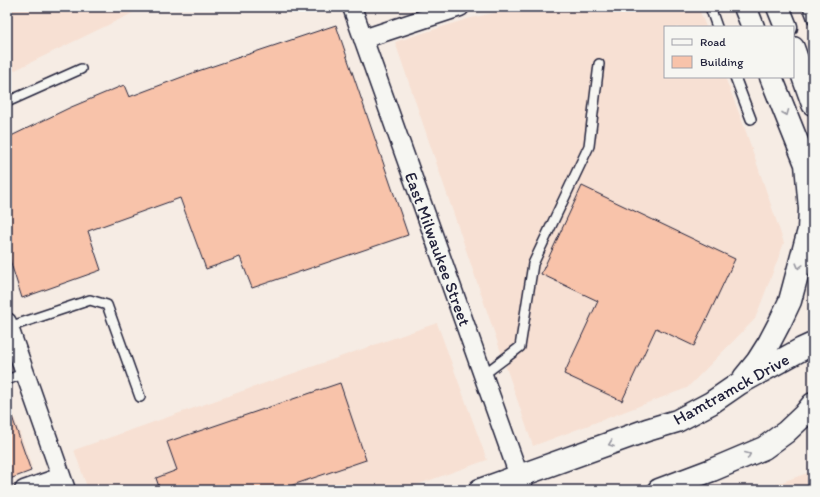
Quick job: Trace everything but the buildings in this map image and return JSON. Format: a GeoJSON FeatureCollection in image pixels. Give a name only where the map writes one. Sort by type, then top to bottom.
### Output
{"type":"FeatureCollection","features":[{"type":"Feature","properties":{"kind":"main road"},"geometry":{"type":"LineString","coordinates":[[746,7],[753,26]]}},
{"type":"Feature","properties":{"kind":"main road"},"geometry":{"type":"LineString","coordinates":[[778,7],[786,26]]}},
{"type":"Feature","properties":{"kind":"main road"},"geometry":{"type":"LineString","coordinates":[[794,51],[813,104]]}},
{"type":"Feature","properties":{"kind":"main road"},"geometry":{"type":"LineString","coordinates":[[772,78],[813,186]]}},
{"type":"Feature","properties":{"kind":"main road"},"geometry":{"type":"LineString","coordinates":[[740,383],[757,362],[790,301],[809,230],[810,209],[806,164]]}},
{"type":"Feature","properties":{"kind":"main road","name":"Hamtramck Drive"},"geometry":{"type":"LineString","coordinates":[[480,490],[522,483],[648,430],[684,418],[711,403],[740,383],[813,344]]}},
{"type":"Feature","properties":{"kind":"main road"},"geometry":{"type":"LineString","coordinates":[[659,490],[764,448],[786,432],[813,404]]}},
{"type":"Feature","properties":{"kind":"street","name":"East Milwaukee Street"},"geometry":{"type":"LineString","coordinates":[[352,7],[522,483]]}},
{"type":"Feature","properties":{"kind":"street"},"geometry":{"type":"LineString","coordinates":[[363,39],[460,7]]}},
{"type":"Feature","properties":{"kind":"street"},"geometry":{"type":"LineString","coordinates":[[8,325],[63,483],[24,490]]}},
{"type":"Feature","properties":{"kind":"lane"},"geometry":{"type":"LineString","coordinates":[[710,7],[717,26]]}},
{"type":"Feature","properties":{"kind":"lane"},"geometry":{"type":"LineString","coordinates":[[808,7],[813,20]]}},
{"type":"Feature","properties":{"kind":"lane"},"geometry":{"type":"LineString","coordinates":[[483,375],[520,347],[533,264],[589,146],[599,64]]}},
{"type":"Feature","properties":{"kind":"lane"},"geometry":{"type":"LineString","coordinates":[[7,102],[81,69]]}},
{"type":"Feature","properties":{"kind":"lane"},"geometry":{"type":"LineString","coordinates":[[736,78],[751,119]]}},
{"type":"Feature","properties":{"kind":"lane"},"geometry":{"type":"LineString","coordinates":[[8,325],[90,300],[107,305],[140,397]]}},
{"type":"Feature","properties":{"kind":"lane"},"geometry":{"type":"LineString","coordinates":[[7,380],[25,373]]}},
{"type":"Feature","properties":{"kind":"shaded area"},"geometry":{"type":"Polygon","coordinates":[[[7,7],[145,7],[7,74],[7,7]]]}},
{"type":"Feature","properties":{"kind":"shaded area"},"geometry":{"type":"Polygon","coordinates":[[[520,7],[698,7],[706,26],[664,26],[664,78],[725,78],[744,126],[784,243],[755,319],[687,388],[533,446],[395,42],[467,19],[520,7]]]}},
{"type":"Feature","properties":{"kind":"shaded area"},"geometry":{"type":"Polygon","coordinates":[[[437,323],[487,460],[402,490],[88,490],[74,450],[437,323]]]}},
{"type":"Feature","properties":{"kind":"shaded area"},"geometry":{"type":"Polygon","coordinates":[[[7,396],[32,467],[7,475],[7,396]]]}},
{"type":"Feature","properties":{"kind":"shaded area"},"geometry":{"type":"Polygon","coordinates":[[[813,471],[813,490],[760,490],[813,471]]]}}]}
